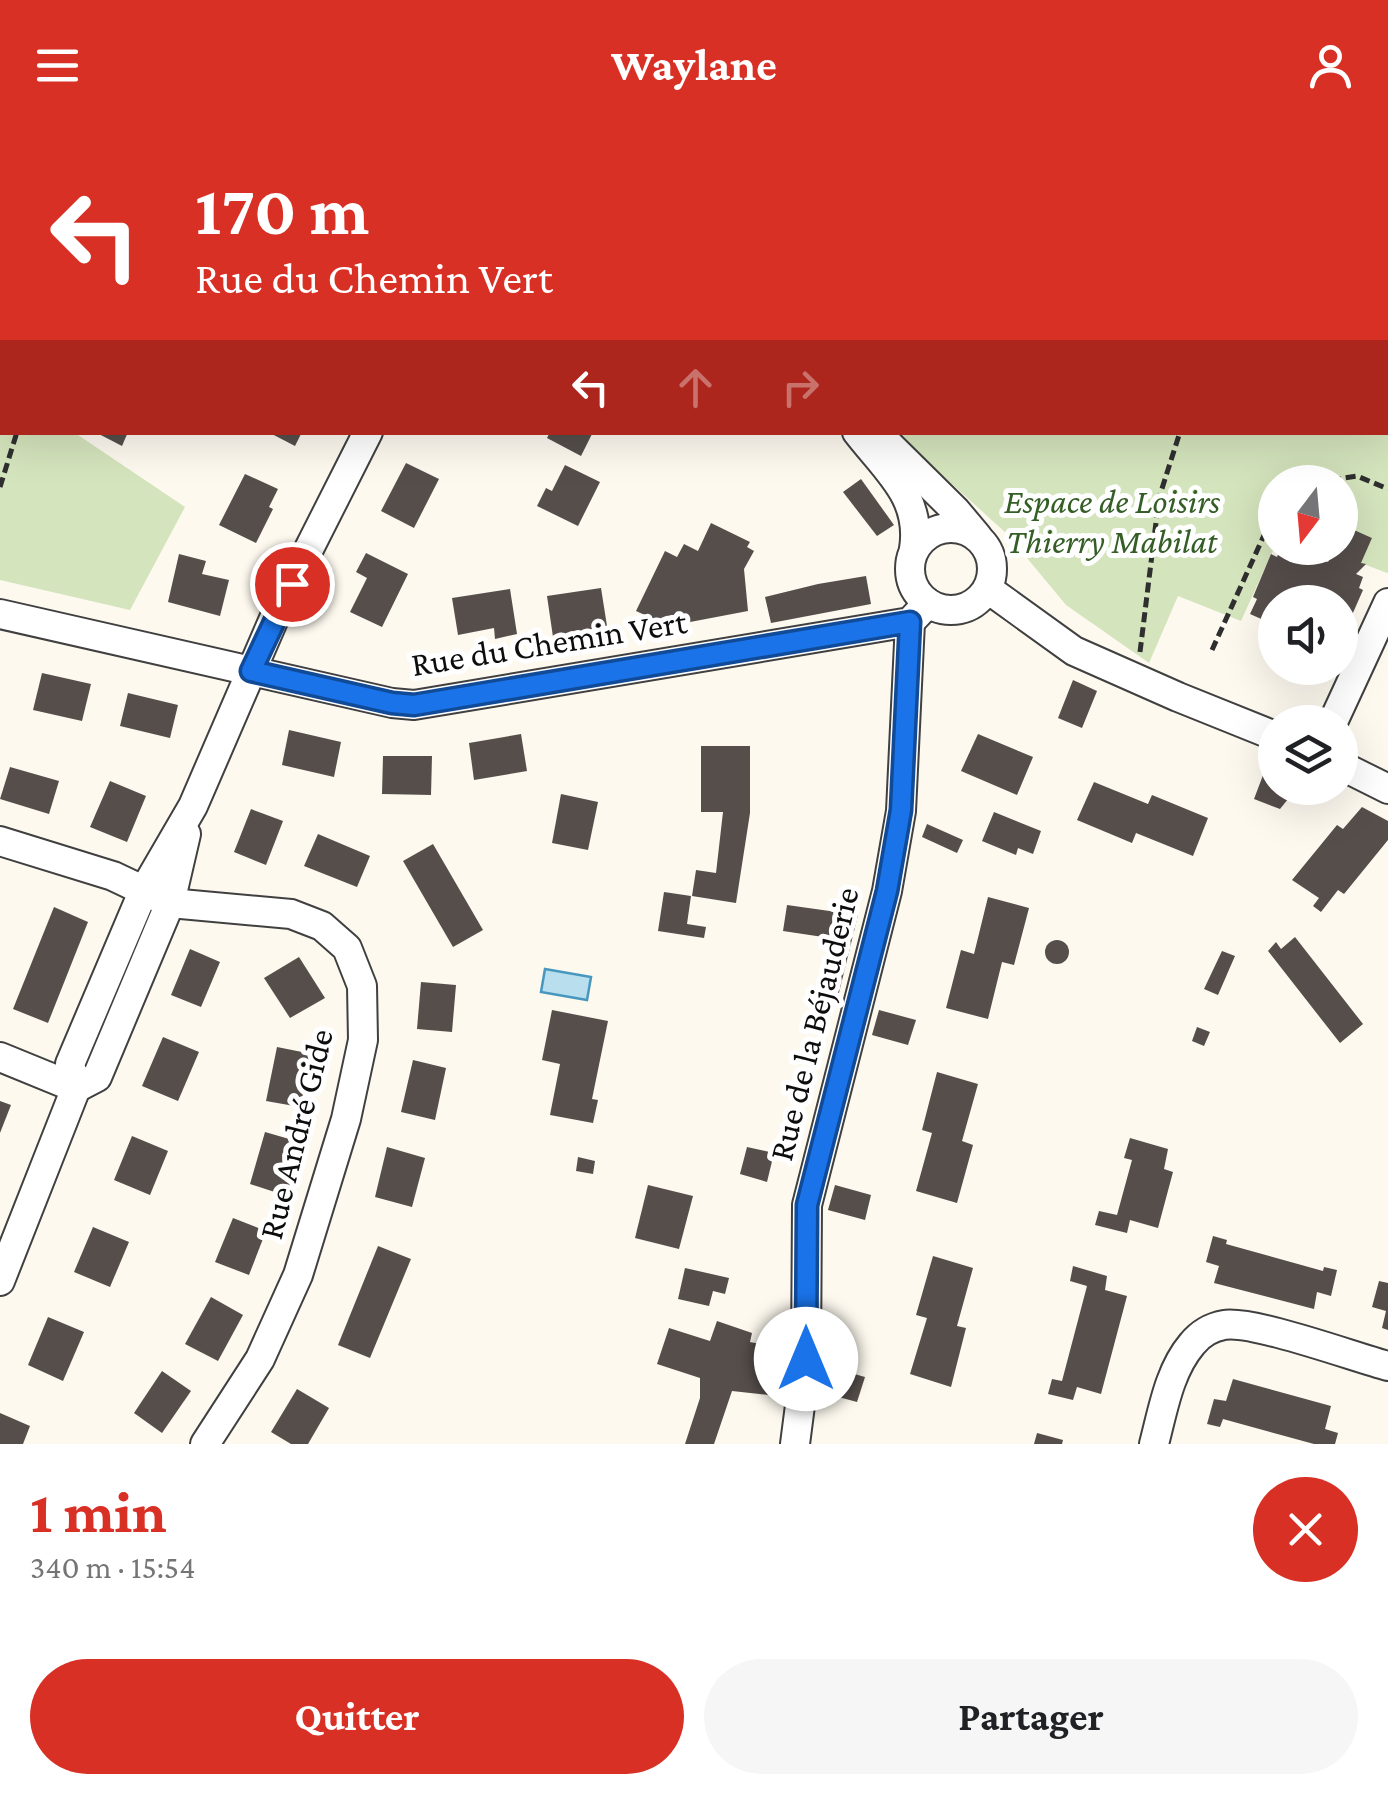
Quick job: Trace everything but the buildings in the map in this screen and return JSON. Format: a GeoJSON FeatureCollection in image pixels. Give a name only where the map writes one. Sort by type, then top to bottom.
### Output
{"type":"FeatureCollection","features":[{"type":"Feature","properties":{"kind":"street"},"geometry":{"type":"LineString","coordinates":[[0,1281],[76,1088],[70,1064],[143,892],[193,806],[276,614],[366,435]]}},
{"type":"Feature","properties":{"kind":"street"},"geometry":{"type":"LineString","coordinates":[[859,435],[913,506],[917,527],[910,564],[919,613],[954,610],[979,600],[992,576],[987,548],[956,511],[879,435]]}},
{"type":"Feature","properties":{"kind":"street"},"geometry":{"type":"LineString","coordinates":[[914,549],[924,537],[952,527],[978,537]]}},
{"type":"Feature","properties":{"kind":"street"},"geometry":{"type":"LineString","coordinates":[[988,589],[1049,636],[1131,678],[1258,729]]}},
{"type":"Feature","properties":{"kind":"street"},"geometry":{"type":"LineString","coordinates":[[1341,705],[1388,602]]}},
{"type":"Feature","properties":{"kind":"street","name":"Rue du Chemin Vert"},"geometry":{"type":"LineString","coordinates":[[0,614],[414,705],[919,613]]}},
{"type":"Feature","properties":{"kind":"street","name":"Rue de la Béjauderie"},"geometry":{"type":"LineString","coordinates":[[795,1444],[806,1359],[807,1205],[890,875],[901,810],[919,613]]}},
{"type":"Feature","properties":{"kind":"street"},"geometry":{"type":"LineString","coordinates":[[1358,774],[1388,789]]}},
{"type":"Feature","properties":{"kind":"street"},"geometry":{"type":"LineString","coordinates":[[0,1057],[76,1088],[98,1077],[170,903],[193,806]]}},
{"type":"Feature","properties":{"kind":"street","name":"Rue André Gide"},"geometry":{"type":"LineString","coordinates":[[0,841],[112,876],[170,903],[291,914],[322,926],[347,948],[362,986],[363,1040],[349,1104],[324,1199],[298,1275],[260,1359],[205,1444]]}},
{"type":"Feature","properties":{"kind":"street"},"geometry":{"type":"LineString","coordinates":[[1154,1444],[1176,1368],[1192,1344],[1221,1325],[1249,1326],[1388,1366]]}},
{"type":"Feature","properties":{"kind":"path"},"geometry":{"type":"LineString","coordinates":[[0,487],[16,435]]}},
{"type":"Feature","properties":{"kind":"path"},"geometry":{"type":"LineString","coordinates":[[1131,678],[1140,656],[1158,498],[1179,435]]}},
{"type":"Feature","properties":{"kind":"path"},"geometry":{"type":"LineString","coordinates":[[1358,476],[1388,488]]}},
{"type":"Feature","properties":{"kind":"path"},"geometry":{"type":"LineString","coordinates":[[1212,650],[1258,549]]}},
{"type":"Feature","properties":{"kind":"green space"},"geometry":{"type":"Polygon","coordinates":[[[0,435],[78,435],[185,507],[130,610],[0,580],[0,435]]]}},
{"type":"Feature","properties":{"kind":"green space","name":"Espace de Loisirs Thierry Mabilat"},"geometry":{"type":"Polygon","coordinates":[[[898,435],[1388,435],[1387,573],[1361,563],[1372,538],[1358,532],[1358,465],[1258,465],[1258,565],[1266,565],[1241,621],[1178,596],[1149,663],[1066,605],[1007,534],[898,435]]]}},
{"type":"Feature","properties":{"kind":"water"},"geometry":{"type":"Polygon","coordinates":[[[545,969],[591,977],[587,1000],[541,992],[545,969]]]}},
{"type":"Feature","properties":{"kind":"route"},"geometry":{"type":"LineString","coordinates":[[292,584],[251,671],[414,705],[910,622],[901,810],[887,891],[807,1205],[806,1359]]}}]}
